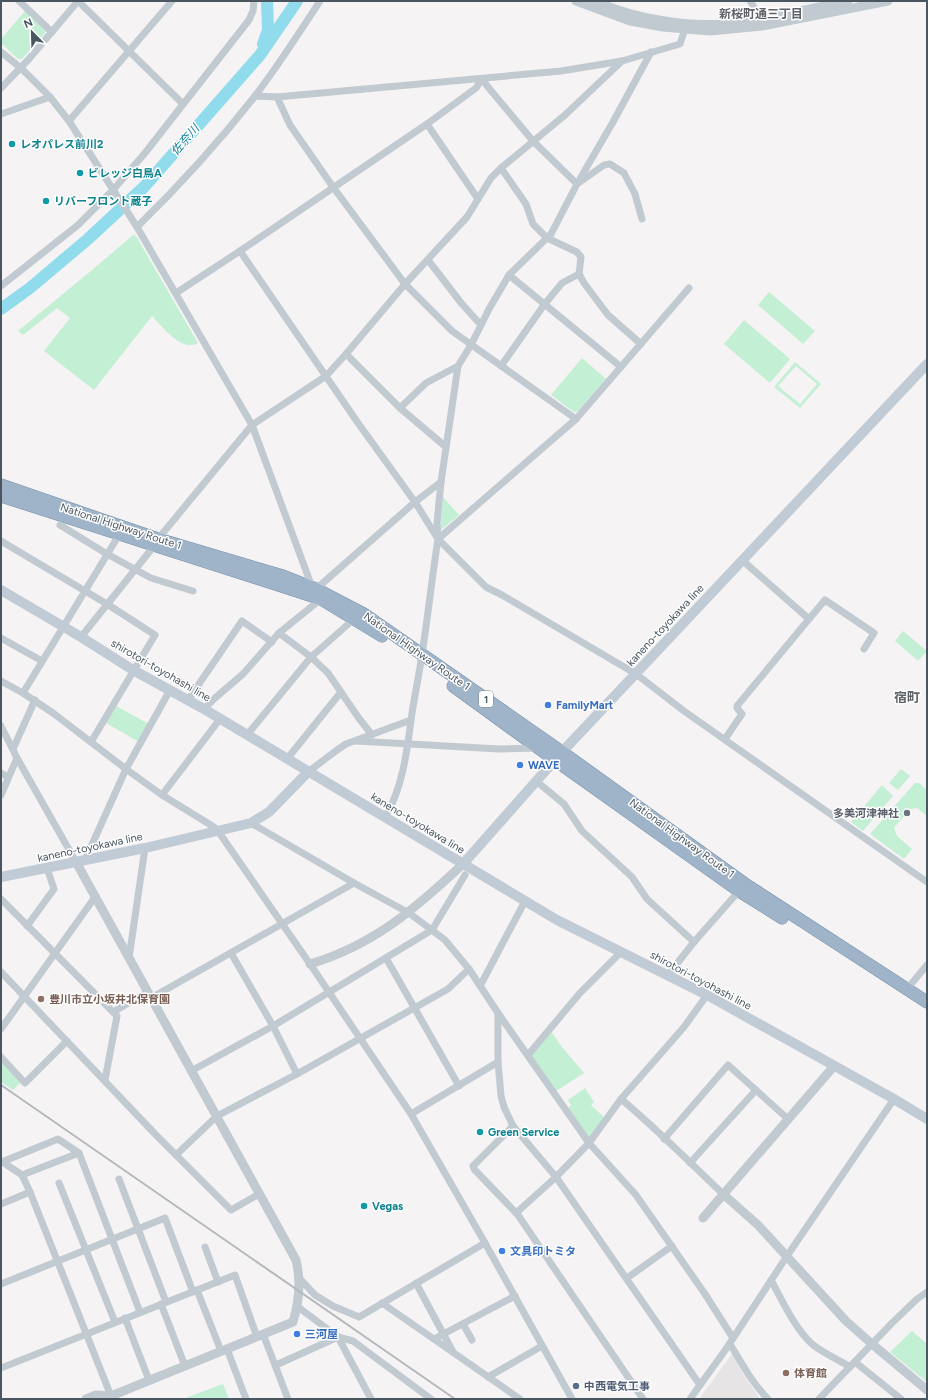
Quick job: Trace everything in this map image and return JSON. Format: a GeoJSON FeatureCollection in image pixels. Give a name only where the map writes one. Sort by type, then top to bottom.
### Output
{"type":"FeatureCollection","features":[{"type":"Feature","properties":{"kind":"highway","name":"National Highway Route 1"},"geometry":{"type":"LineString","coordinates":[[1,485],[156,542],[317,592],[364,614],[539,748],[558,756],[748,886],[927,1002]]}},
{"type":"Feature","properties":{"kind":"highway","name":"National Highway Route 1"},"geometry":{"type":"LineString","coordinates":[[1,496],[119,535],[156,542]]}},
{"type":"Feature","properties":{"kind":"highway","name":"National Highway Route 1"},"geometry":{"type":"LineString","coordinates":[[317,592],[354,619],[421,658],[558,756],[739,891],[927,1010]]}},
{"type":"Feature","properties":{"kind":"main road","name":"kaneno-toyokawa line"},"geometry":{"type":"LineString","coordinates":[[1,877],[146,848],[251,823],[269,812],[308,772],[385,816],[463,864],[558,756],[927,364]]}},
{"type":"Feature","properties":{"kind":"main road","name":"shirotori-toyohashi line"},"geometry":{"type":"LineString","coordinates":[[1,590],[81,637],[133,670],[204,709],[308,772]]}},
{"type":"Feature","properties":{"kind":"main road","name":"shirotori-toyohashi line"},"geometry":{"type":"LineString","coordinates":[[463,864],[557,920],[707,995],[894,1099],[927,1119]]}},
{"type":"Feature","properties":{"kind":"street"},"geometry":{"type":"LineString","coordinates":[[19,1],[52,32]]}},
{"type":"Feature","properties":{"kind":"street"},"geometry":{"type":"LineString","coordinates":[[1,88],[21,68],[78,1],[183,104]]}},
{"type":"Feature","properties":{"kind":"street"},"geometry":{"type":"LineString","coordinates":[[69,121],[172,1]]}},
{"type":"Feature","properties":{"kind":"street"},"geometry":{"type":"LineString","coordinates":[[1,286],[78,225],[114,191],[248,20],[253,11],[254,1]]}},
{"type":"Feature","properties":{"kind":"street"},"geometry":{"type":"LineString","coordinates":[[136,225],[163,201],[199,162],[255,96],[320,1]]}},
{"type":"Feature","properties":{"kind":"street"},"geometry":{"type":"LineString","coordinates":[[576,1],[630,21],[710,31],[762,26],[888,1]]}},
{"type":"Feature","properties":{"kind":"street"},"geometry":{"type":"LineString","coordinates":[[595,1],[643,16],[697,24],[725,24],[762,19],[848,1]]}},
{"type":"Feature","properties":{"kind":"street"},"geometry":{"type":"LineString","coordinates":[[750,1],[762,19]]}},
{"type":"Feature","properties":{"kind":"street"},"geometry":{"type":"LineString","coordinates":[[255,96],[277,97],[482,79],[561,71],[622,62],[680,44],[685,29]]}},
{"type":"Feature","properties":{"kind":"street"},"geometry":{"type":"LineString","coordinates":[[1,52],[21,68],[50,97],[69,121],[136,225],[176,293],[252,425],[317,592]]}},
{"type":"Feature","properties":{"kind":"street"},"geometry":{"type":"LineString","coordinates":[[385,816],[392,805],[408,744],[438,538],[437,523],[441,482],[458,366],[472,345],[489,309],[509,275],[551,234],[576,184],[621,108],[651,52]]}},
{"type":"Feature","properties":{"kind":"street"},"geometry":{"type":"LineString","coordinates":[[81,637],[156,542],[252,425],[326,376],[405,284],[467,217],[491,178],[565,115],[622,62]]}},
{"type":"Feature","properties":{"kind":"street"},"geometry":{"type":"LineString","coordinates":[[482,79],[533,141],[576,184]]}},
{"type":"Feature","properties":{"kind":"street"},"geometry":{"type":"LineString","coordinates":[[176,293],[427,124],[476,88],[482,79]]}},
{"type":"Feature","properties":{"kind":"street"},"geometry":{"type":"LineString","coordinates":[[1,114],[50,97]]}},
{"type":"Feature","properties":{"kind":"street"},"geometry":{"type":"LineString","coordinates":[[277,97],[290,125],[333,187],[405,284],[452,331],[576,419]]}},
{"type":"Feature","properties":{"kind":"street"},"geometry":{"type":"LineString","coordinates":[[427,124],[478,199]]}},
{"type":"Feature","properties":{"kind":"street"},"geometry":{"type":"LineString","coordinates":[[576,184],[604,165],[610,164],[624,173],[635,194],[642,219]]}},
{"type":"Feature","properties":{"kind":"street"},"geometry":{"type":"LineString","coordinates":[[501,168],[526,204],[533,224],[547,238],[577,252],[581,257],[579,274],[584,283],[608,315],[642,344]]}},
{"type":"Feature","properties":{"kind":"street"},"geometry":{"type":"LineString","coordinates":[[240,251],[415,502],[438,538],[486,587],[636,674],[684,711],[927,882]]}},
{"type":"Feature","properties":{"kind":"street"},"geometry":{"type":"LineString","coordinates":[[428,260],[462,304],[481,325]]}},
{"type":"Feature","properties":{"kind":"street"},"geometry":{"type":"LineString","coordinates":[[501,366],[544,305],[562,284],[579,274]]}},
{"type":"Feature","properties":{"kind":"street"},"geometry":{"type":"LineString","coordinates":[[509,275],[621,367]]}},
{"type":"Feature","properties":{"kind":"street"},"geometry":{"type":"LineString","coordinates":[[438,538],[576,419],[689,288]]}},
{"type":"Feature","properties":{"kind":"street"},"geometry":{"type":"LineString","coordinates":[[346,354],[400,408],[446,447]]}},
{"type":"Feature","properties":{"kind":"street"},"geometry":{"type":"LineString","coordinates":[[400,408],[426,383],[458,366]]}},
{"type":"Feature","properties":{"kind":"street"},"geometry":{"type":"LineString","coordinates":[[204,709],[243,674],[317,592],[415,502],[441,482]]}},
{"type":"Feature","properties":{"kind":"street"},"geometry":{"type":"LineString","coordinates":[[60,525],[107,554],[151,578],[193,591]]}},
{"type":"Feature","properties":{"kind":"street"},"geometry":{"type":"LineString","coordinates":[[23,693],[119,535]]}},
{"type":"Feature","properties":{"kind":"street"},"geometry":{"type":"LineString","coordinates":[[1,541],[155,634],[91,742]]}},
{"type":"Feature","properties":{"kind":"street"},"geometry":{"type":"LineString","coordinates":[[742,560],[809,619]]}},
{"type":"Feature","properties":{"kind":"street"},"geometry":{"type":"LineString","coordinates":[[725,739],[742,714],[737,706],[825,600],[874,633],[864,649]]}},
{"type":"Feature","properties":{"kind":"street"},"geometry":{"type":"LineString","coordinates":[[247,735],[311,657],[354,619]]}},
{"type":"Feature","properties":{"kind":"street"},"geometry":{"type":"LineString","coordinates":[[188,700],[242,621],[272,642]]}},
{"type":"Feature","properties":{"kind":"street"},"geometry":{"type":"LineString","coordinates":[[279,633],[311,657],[328,673],[372,735]]}},
{"type":"Feature","properties":{"kind":"street"},"geometry":{"type":"LineString","coordinates":[[1,638],[42,662]]}},
{"type":"Feature","properties":{"kind":"street"},"geometry":{"type":"LineString","coordinates":[[1,681],[35,700],[54,713],[162,795],[214,827],[218,831],[283,924],[411,1114],[515,1296],[571,1399]]}},
{"type":"Feature","properties":{"kind":"street"},"geometry":{"type":"LineString","coordinates":[[81,861],[126,769],[170,690]]}},
{"type":"Feature","properties":{"kind":"street"},"geometry":{"type":"LineString","coordinates":[[287,759],[341,692]]}},
{"type":"Feature","properties":{"kind":"street"},"geometry":{"type":"LineString","coordinates":[[13,749],[35,700]]}},
{"type":"Feature","properties":{"kind":"street"},"geometry":{"type":"LineString","coordinates":[[162,795],[220,719]]}},
{"type":"Feature","properties":{"kind":"street"},"geometry":{"type":"LineString","coordinates":[[308,772],[337,750],[356,741],[411,720]]}},
{"type":"Feature","properties":{"kind":"street"},"geometry":{"type":"LineString","coordinates":[[1,726],[17,758],[81,861],[95,897],[296,1260],[299,1278],[298,1307],[293,1322],[111,1396],[96,1395],[86,1399]]}},
{"type":"Feature","properties":{"kind":"street"},"geometry":{"type":"LineString","coordinates":[[356,741],[499,749],[539,748]]}},
{"type":"Feature","properties":{"kind":"street"},"geometry":{"type":"LineString","coordinates":[[1,795],[17,758]]}},
{"type":"Feature","properties":{"kind":"street"},"geometry":{"type":"LineString","coordinates":[[1,773],[8,777]]}},
{"type":"Feature","properties":{"kind":"street"},"geometry":{"type":"LineString","coordinates":[[536,781],[564,804],[582,831],[632,877],[646,899],[694,942]]}},
{"type":"Feature","properties":{"kind":"street"},"geometry":{"type":"LineString","coordinates":[[251,823],[409,913],[445,940],[469,969],[589,1143],[636,1195],[672,1246],[705,1294],[732,1341],[748,1373],[768,1399]]}},
{"type":"Feature","properties":{"kind":"street"},"geometry":{"type":"LineString","coordinates":[[129,958],[146,848]]}},
{"type":"Feature","properties":{"kind":"street"},"geometry":{"type":"LineString","coordinates":[[310,964],[364,942],[409,913],[463,864]]}},
{"type":"Feature","properties":{"kind":"street"},"geometry":{"type":"LineString","coordinates":[[27,926],[54,889],[47,868]]}},
{"type":"Feature","properties":{"kind":"street"},"geometry":{"type":"LineString","coordinates":[[191,1072],[273,1026],[432,930],[465,875]]}},
{"type":"Feature","properties":{"kind":"street"},"geometry":{"type":"LineString","coordinates":[[113,1012],[150,995],[231,953],[354,883]]}},
{"type":"Feature","properties":{"kind":"street"},"geometry":{"type":"LineString","coordinates":[[668,975],[694,942],[739,891]]}},
{"type":"Feature","properties":{"kind":"street"},"geometry":{"type":"LineString","coordinates":[[1,1029],[95,897]]}},
{"type":"Feature","properties":{"kind":"street"},"geometry":{"type":"LineString","coordinates":[[1,899],[117,1016],[105,1080]]}},
{"type":"Feature","properties":{"kind":"street"},"geometry":{"type":"LineString","coordinates":[[480,986],[525,901]]}},
{"type":"Feature","properties":{"kind":"street"},"geometry":{"type":"LineString","coordinates":[[528,1055],[580,993],[621,952]]}},
{"type":"Feature","properties":{"kind":"street"},"geometry":{"type":"LineString","coordinates":[[231,953],[273,1026],[297,1074]]}},
{"type":"Feature","properties":{"kind":"street"},"geometry":{"type":"LineString","coordinates":[[386,958],[460,1086]]}},
{"type":"Feature","properties":{"kind":"street"},"geometry":{"type":"LineString","coordinates":[[906,989],[927,965]]}},
{"type":"Feature","properties":{"kind":"street"},"geometry":{"type":"LineString","coordinates":[[176,1154],[217,1116],[297,1074],[448,990],[469,969]]}},
{"type":"Feature","properties":{"kind":"street"},"geometry":{"type":"LineString","coordinates":[[1,972],[232,1210],[259,1194]]}},
{"type":"Feature","properties":{"kind":"street"},"geometry":{"type":"LineString","coordinates":[[516,1213],[556,1177],[589,1143],[621,1100],[684,1028],[707,995]]}},
{"type":"Feature","properties":{"kind":"street"},"geometry":{"type":"LineString","coordinates":[[498,1013],[500,1096],[513,1126],[556,1177],[700,1385]]}},
{"type":"Feature","properties":{"kind":"street"},"geometry":{"type":"LineString","coordinates":[[1,1057],[25,1082],[68,1041]]}},
{"type":"Feature","properties":{"kind":"street"},"geometry":{"type":"LineString","coordinates":[[411,1114],[498,1062]]}},
{"type":"Feature","properties":{"kind":"street"},"geometry":{"type":"LineString","coordinates":[[664,1139],[728,1065],[788,1119]]}},
{"type":"Feature","properties":{"kind":"street"},"geometry":{"type":"LineString","coordinates":[[702,1218],[834,1066]]}},
{"type":"Feature","properties":{"kind":"street"},"geometry":{"type":"LineString","coordinates":[[690,1163],[756,1090]]}},
{"type":"Feature","properties":{"kind":"street"},"geometry":{"type":"LineString","coordinates":[[690,1399],[732,1341],[787,1256],[894,1099]]}},
{"type":"Feature","properties":{"kind":"street"},"geometry":{"type":"LineString","coordinates":[[621,1100],[645,1119],[664,1139],[758,1225],[846,1321],[927,1390]]}},
{"type":"Feature","properties":{"kind":"street"},"geometry":{"type":"LineString","coordinates":[[513,1126],[474,1166],[474,1169],[516,1213],[643,1399]]}},
{"type":"Feature","properties":{"kind":"street"},"geometry":{"type":"LineString","coordinates":[[2,1161],[58,1139],[78,1153],[140,1312]]}},
{"type":"Feature","properties":{"kind":"street"},"geometry":{"type":"LineString","coordinates":[[22,1175],[78,1153]]}},
{"type":"Feature","properties":{"kind":"street"},"geometry":{"type":"LineString","coordinates":[[2,1161],[22,1175],[30,1192],[111,1396]]}},
{"type":"Feature","properties":{"kind":"street"},"geometry":{"type":"LineString","coordinates":[[119,1179],[138,1229],[185,1366]]}},
{"type":"Feature","properties":{"kind":"street"},"geometry":{"type":"LineString","coordinates":[[59,1183],[115,1322]]}},
{"type":"Feature","properties":{"kind":"street"},"geometry":{"type":"LineString","coordinates":[[1,1204],[30,1192]]}},
{"type":"Feature","properties":{"kind":"street"},"geometry":{"type":"LineString","coordinates":[[1,1284],[165,1218],[195,1291],[246,1399]]}},
{"type":"Feature","properties":{"kind":"street"},"geometry":{"type":"LineString","coordinates":[[299,1278],[315,1295],[333,1306],[359,1317],[485,1243]]}},
{"type":"Feature","properties":{"kind":"street"},"geometry":{"type":"LineString","coordinates":[[626,1278],[672,1246]]}},
{"type":"Feature","properties":{"kind":"street"},"geometry":{"type":"LineString","coordinates":[[205,1247],[218,1282]]}},
{"type":"Feature","properties":{"kind":"street"},"geometry":{"type":"LineString","coordinates":[[1,1368],[235,1275],[260,1335],[276,1365],[288,1399]]}},
{"type":"Feature","properties":{"kind":"street"},"geometry":{"type":"LineString","coordinates":[[771,1280],[788,1312],[811,1344],[852,1364],[901,1399]]}},
{"type":"Feature","properties":{"kind":"street"},"geometry":{"type":"LineString","coordinates":[[416,1284],[454,1353]]}},
{"type":"Feature","properties":{"kind":"street"},"geometry":{"type":"LineString","coordinates":[[819,1399],[917,1299],[927,1292]]}},
{"type":"Feature","properties":{"kind":"street"},"geometry":{"type":"LineString","coordinates":[[434,1339],[515,1296]]}},
{"type":"Feature","properties":{"kind":"street"},"geometry":{"type":"LineString","coordinates":[[382,1303],[520,1399]]}},
{"type":"Feature","properties":{"kind":"street"},"geometry":{"type":"LineString","coordinates":[[298,1307],[338,1336],[353,1341],[431,1399]]}},
{"type":"Feature","properties":{"kind":"street"},"geometry":{"type":"LineString","coordinates":[[125,1318],[149,1380]]}},
{"type":"Feature","properties":{"kind":"street"},"geometry":{"type":"LineString","coordinates":[[464,1324],[472,1340]]}},
{"type":"Feature","properties":{"kind":"street"},"geometry":{"type":"LineString","coordinates":[[276,1365],[338,1336]]}},
{"type":"Feature","properties":{"kind":"street"},"geometry":{"type":"LineString","coordinates":[[338,1336],[372,1399]]}},
{"type":"Feature","properties":{"kind":"street"},"geometry":{"type":"LineString","coordinates":[[488,1377],[542,1346]]}},
{"type":"Feature","properties":{"kind":"shaded area"},"geometry":{"type":"Polygon","coordinates":[[[732,1354],[743,1374],[760,1399],[699,1399],[732,1354]]]}},
{"type":"Feature","properties":{"kind":"green space"},"geometry":{"type":"Polygon","coordinates":[[[25,11],[46,29],[46,32],[22,59],[18,59],[1,43],[1,39],[25,11]]]}},
{"type":"Feature","properties":{"kind":"green space"},"geometry":{"type":"Polygon","coordinates":[[[133,235],[136,236],[198,343],[192,345],[179,341],[167,332],[152,316],[94,390],[44,351],[70,318],[57,308],[23,335],[18,331],[133,235]]]}},
{"type":"Feature","properties":{"kind":"green space"},"geometry":{"type":"Polygon","coordinates":[[[769,292],[815,331],[803,344],[758,305],[769,292]]]}},
{"type":"Feature","properties":{"kind":"green space"},"geometry":{"type":"Polygon","coordinates":[[[744,320],[790,359],[770,383],[724,344],[744,320]]]}},
{"type":"Feature","properties":{"kind":"green space"},"geometry":{"type":"Polygon","coordinates":[[[582,358],[606,379],[578,411],[574,412],[551,395],[582,358]]]}},
{"type":"Feature","properties":{"kind":"green space"},"geometry":{"type":"Polygon","coordinates":[[[795,362],[821,384],[800,408],[774,387],[795,362]],[[796,366],[778,386],[800,404],[817,384],[796,366]]]}},
{"type":"Feature","properties":{"kind":"green space"},"geometry":{"type":"Polygon","coordinates":[[[443,497],[459,515],[440,529],[443,497]]]}},
{"type":"Feature","properties":{"kind":"green space"},"geometry":{"type":"Polygon","coordinates":[[[903,631],[927,651],[918,661],[895,641],[903,631]]]}},
{"type":"Feature","properties":{"kind":"green space"},"geometry":{"type":"Polygon","coordinates":[[[116,706],[149,724],[139,742],[106,723],[116,706]]]}},
{"type":"Feature","properties":{"kind":"green space"},"geometry":{"type":"Polygon","coordinates":[[[901,769],[910,776],[898,790],[889,783],[901,769]]]}},
{"type":"Feature","properties":{"kind":"green space"},"geometry":{"type":"Polygon","coordinates":[[[915,783],[919,783],[927,790],[927,816],[917,808],[910,809],[894,828],[897,836],[912,849],[904,859],[870,834],[915,783]]]}},
{"type":"Feature","properties":{"kind":"green space"},"geometry":{"type":"Polygon","coordinates":[[[882,785],[893,796],[863,831],[851,822],[882,785]]]}},
{"type":"Feature","properties":{"kind":"green space"},"geometry":{"type":"Polygon","coordinates":[[[551,1031],[561,1046],[584,1073],[556,1091],[532,1056],[532,1053],[551,1031]]]}},
{"type":"Feature","properties":{"kind":"green space"},"geometry":{"type":"Polygon","coordinates":[[[1,1060],[20,1080],[20,1083],[13,1090],[1,1082],[1,1060]]]}},
{"type":"Feature","properties":{"kind":"green space"},"geometry":{"type":"Polygon","coordinates":[[[585,1088],[594,1102],[591,1105],[606,1119],[590,1138],[588,1138],[568,1108],[571,1105],[568,1100],[585,1088]]]}},
{"type":"Feature","properties":{"kind":"green space"},"geometry":{"type":"Polygon","coordinates":[[[912,1331],[927,1344],[927,1382],[890,1352],[912,1331]]]}},
{"type":"Feature","properties":{"kind":"green space"},"geometry":{"type":"Polygon","coordinates":[[[223,1384],[229,1399],[183,1399],[223,1384]]]}},
{"type":"Feature","properties":{"kind":"waterway"},"geometry":{"type":"LineString","coordinates":[[263,44],[268,30],[267,1]]}},
{"type":"Feature","properties":{"kind":"waterway","name":"佐奈川"},"geometry":{"type":"LineString","coordinates":[[1,309],[30,288],[88,239],[144,187],[260,55],[297,1]]}},
{"type":"Feature","properties":{"kind":"railway"},"geometry":{"type":"LineString","coordinates":[[1,1085],[455,1399]]}},
{"type":"Feature","properties":{"kind":"place","name":"レオパレス前川2"},"geometry":{"type":"Point","coordinates":[12,144]}},
{"type":"Feature","properties":{"kind":"place","name":"ビレッジ白鳥A"},"geometry":{"type":"Point","coordinates":[80,173]}},
{"type":"Feature","properties":{"kind":"place","name":"リバーフロント蔵子"},"geometry":{"type":"Point","coordinates":[46,201]}},
{"type":"Feature","properties":{"kind":"place","name":"FamilyMart"},"geometry":{"type":"Point","coordinates":[548,705]}},
{"type":"Feature","properties":{"kind":"place","name":"WAVE"},"geometry":{"type":"Point","coordinates":[520,765]}},
{"type":"Feature","properties":{"kind":"place","name":"多美河津神社"},"geometry":{"type":"Point","coordinates":[907,813]}},
{"type":"Feature","properties":{"kind":"place","name":"豊川市立小坂井北保育園"},"geometry":{"type":"Point","coordinates":[41,999]}},
{"type":"Feature","properties":{"kind":"place","name":"Green Service"},"geometry":{"type":"Point","coordinates":[480,1132]}},
{"type":"Feature","properties":{"kind":"place","name":"Vegas"},"geometry":{"type":"Point","coordinates":[364,1206]}},
{"type":"Feature","properties":{"kind":"place","name":"文具印トミタ"},"geometry":{"type":"Point","coordinates":[502,1251]}},
{"type":"Feature","properties":{"kind":"place","name":"三河屋"},"geometry":{"type":"Point","coordinates":[297,1334]}},
{"type":"Feature","properties":{"kind":"place","name":"体育館"},"geometry":{"type":"Point","coordinates":[786,1373]}},
{"type":"Feature","properties":{"kind":"place","name":"中西電気工事"},"geometry":{"type":"Point","coordinates":[576,1386]}},
{"type":"Feature","properties":{"kind":"district","name":"新桜町通三丁目"},"geometry":{"type":"Point","coordinates":[761,14]}},
{"type":"Feature","properties":{"kind":"district","name":"宿町"},"geometry":{"type":"Point","coordinates":[907,697]}}]}
